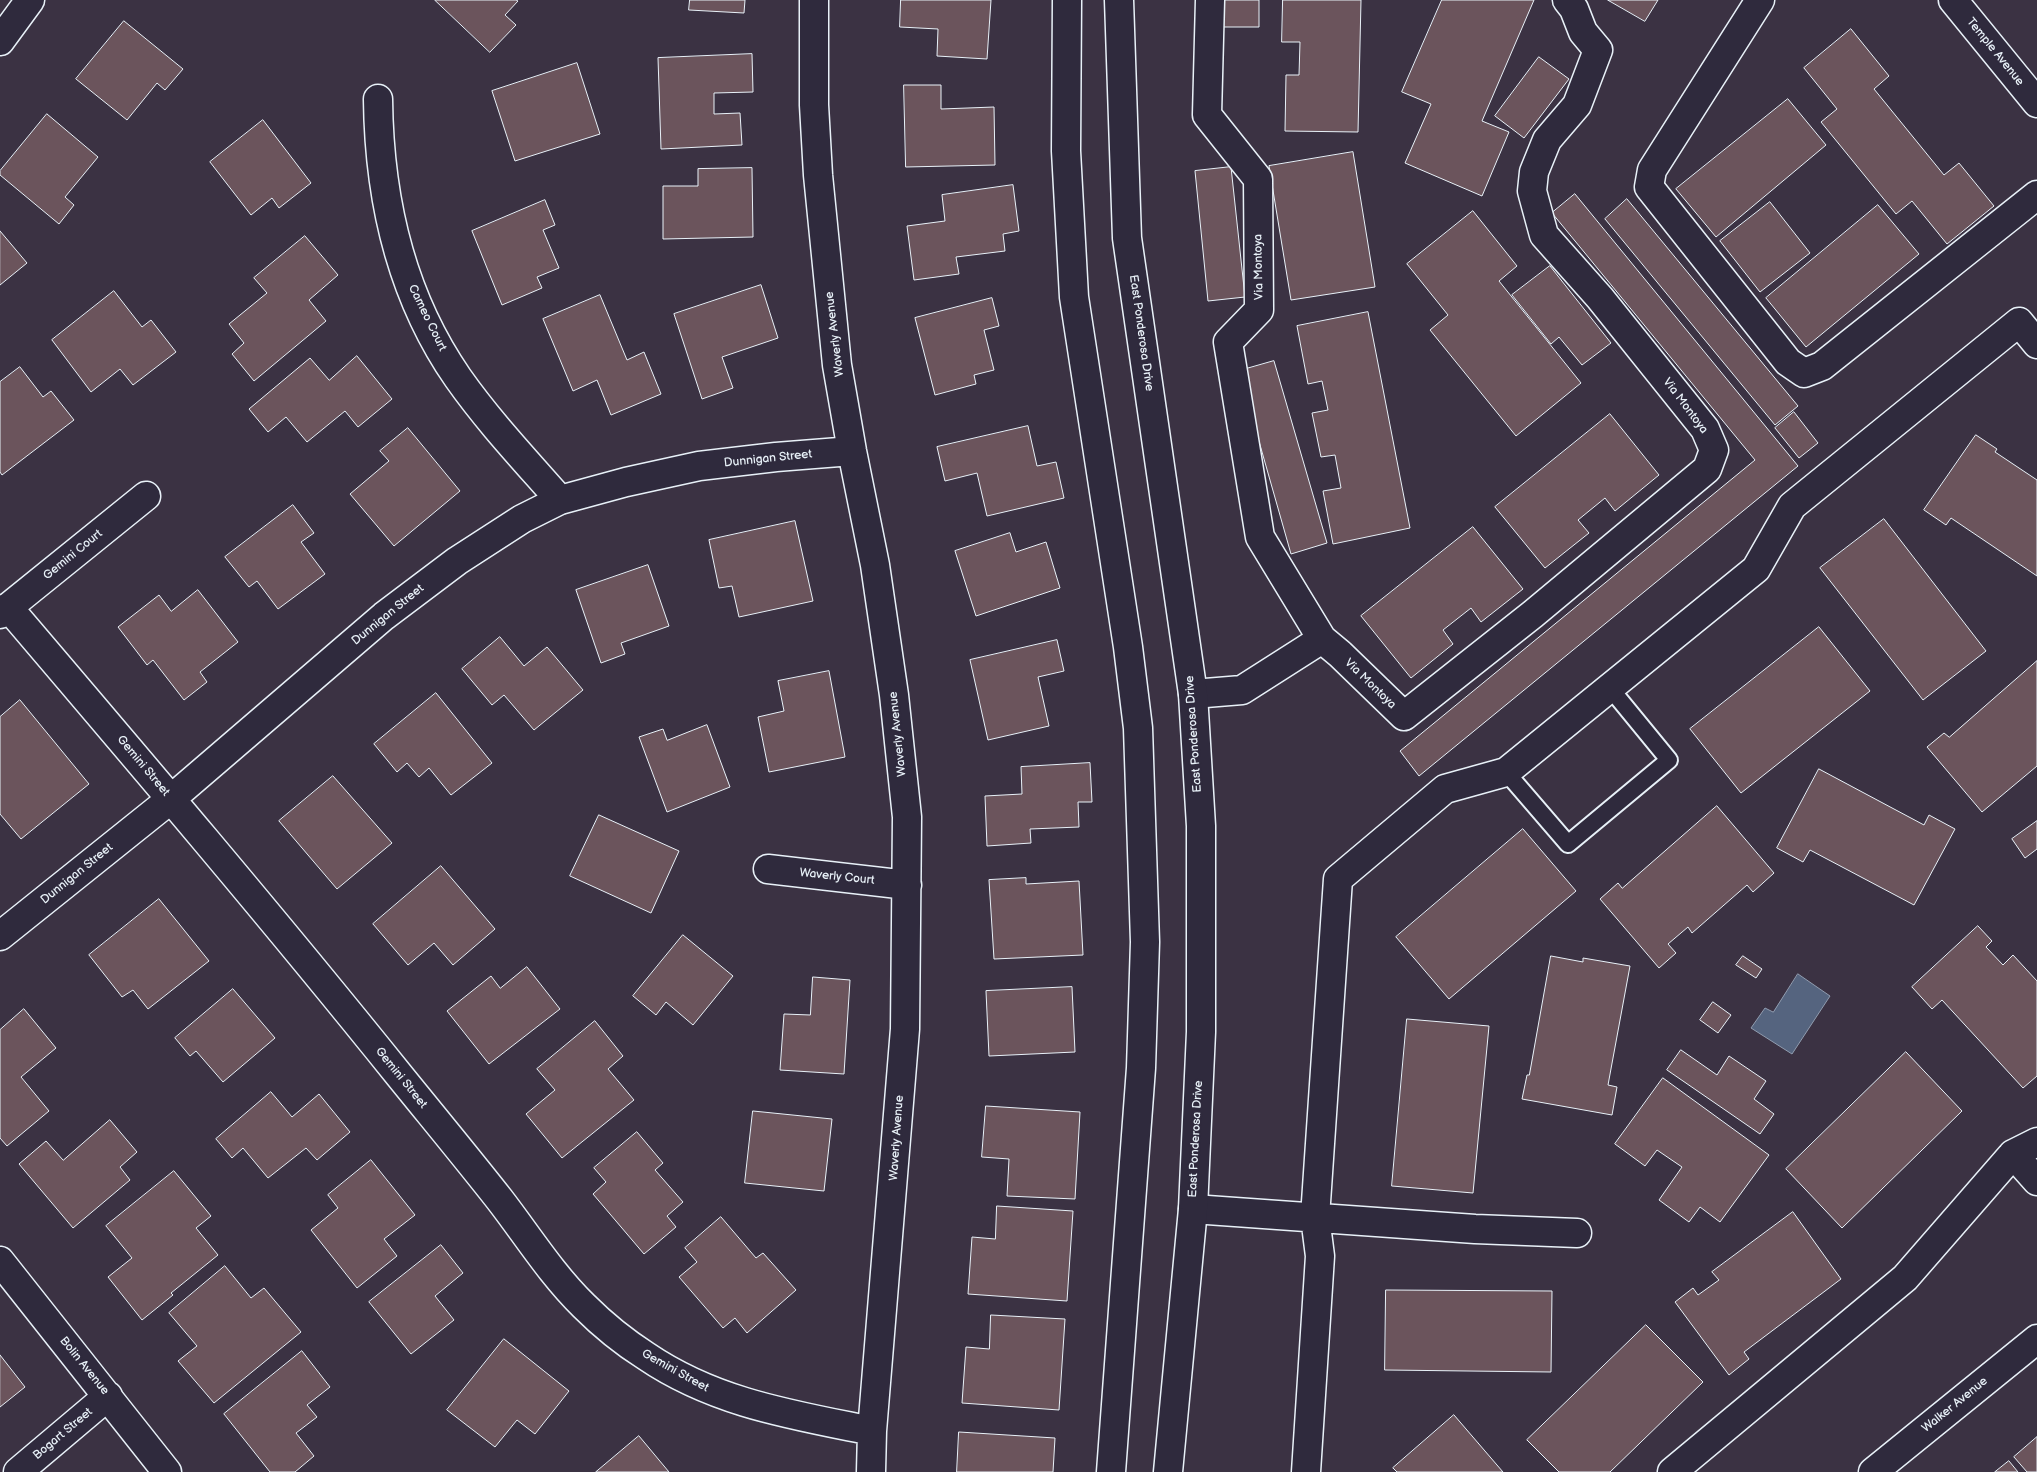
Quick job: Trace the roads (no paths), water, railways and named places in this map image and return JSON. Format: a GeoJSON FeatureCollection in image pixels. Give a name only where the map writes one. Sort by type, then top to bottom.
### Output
{"type":"FeatureCollection","features":[{"type":"Feature","properties":{"kind":"street"},"geometry":{"type":"LineString","coordinates":[[0,41],[30,0]]}},
{"type":"Feature","properties":{"kind":"street","name":"Waverly Avenue"},"geometry":{"type":"LineString","coordinates":[[814,0],[814,105],[818,176],[837,365],[874,564],[894,695],[907,817],[905,1029],[872,1431],[871,1472]]}},
{"type":"Feature","properties":{"kind":"street"},"geometry":{"type":"LineString","coordinates":[[1067,0],[1066,151],[1074,297],[1128,647],[1138,728],[1145,932],[1141,1068],[1111,1472]]}},
{"type":"Feature","properties":{"kind":"street","name":"East Ponderosa Drive"},"geometry":{"type":"LineString","coordinates":[[1119,0],[1127,238],[1193,694],[1201,826],[1201,1002],[1193,1209],[1168,1472]]}},
{"type":"Feature","properties":{"kind":"street","name":"Via Montoya"},"geometry":{"type":"LineString","coordinates":[[1210,0],[1207,115],[1258,179],[1259,310],[1228,342],[1260,537],[1322,639],[1404,716],[1533,614],[1707,469],[1714,450],[1705,429],[1600,298],[1544,235],[1532,191],[1534,172],[1547,140],[1577,105],[1598,50],[1583,32],[1574,9],[1567,0]]}},
{"type":"Feature","properties":{"kind":"street"},"geometry":{"type":"LineString","coordinates":[[1760,0],[1652,170],[1648,187],[1793,366],[1804,373],[1822,366],[2037,195]]}},
{"type":"Feature","properties":{"kind":"street","name":"Temple Avenue"},"geometry":{"type":"LineString","coordinates":[[1953,0],[2037,103]]}},
{"type":"Feature","properties":{"kind":"street","name":"Cameo Court"},"geometry":{"type":"LineString","coordinates":[[378,99],[378,136],[383,186],[394,236],[414,293],[431,332],[457,376],[487,417],[560,500]]}},
{"type":"Feature","properties":{"kind":"street"},"geometry":{"type":"LineString","coordinates":[[1306,1472],[1320,1256],[1315,1217],[1338,879],[1445,789],[1506,772],[1756,569],[1792,506],[2019,322],[2037,344]]}},
{"type":"Feature","properties":{"kind":"street","name":"Dunnigan Street"},"geometry":{"type":"LineString","coordinates":[[0,936],[171,799],[384,616],[456,561],[522,519],[560,500],[626,482],[699,466],[852,451]]}},
{"type":"Feature","properties":{"kind":"street","name":"Gemini Court"},"geometry":{"type":"LineString","coordinates":[[4,610],[146,496]]}},
{"type":"Feature","properties":{"kind":"street","name":"Gemini Street"},"geometry":{"type":"LineString","coordinates":[[4,610],[171,799],[392,1065],[499,1199],[557,1276],[582,1305],[614,1333],[648,1358],[685,1379],[724,1396],[761,1408],[872,1431]]}},
{"type":"Feature","properties":{"kind":"street"},"geometry":{"type":"LineString","coordinates":[[1193,694],[1242,690],[1322,639]]}},
{"type":"Feature","properties":{"kind":"street","name":"Waverly Court"},"geometry":{"type":"LineString","coordinates":[[768,869],[907,885]]}},
{"type":"Feature","properties":{"kind":"street"},"geometry":{"type":"LineString","coordinates":[[1672,1472],[1905,1278],[2025,1148],[2037,1180]]}},
{"type":"Feature","properties":{"kind":"street"},"geometry":{"type":"LineString","coordinates":[[1193,1209],[1475,1229],[1577,1232]]}},
{"type":"Feature","properties":{"kind":"street","name":"Bolin Avenue"},"geometry":{"type":"LineString","coordinates":[[0,1261],[166,1472]]}},
{"type":"Feature","properties":{"kind":"street","name":"Walker Avenue"},"geometry":{"type":"LineString","coordinates":[[1873,1472],[2037,1339]]}},
{"type":"Feature","properties":{"kind":"street","name":"Bogart Street"},"geometry":{"type":"LineString","coordinates":[[18,1472],[108,1396]]}},
{"type":"Feature","properties":{"kind":"lane"},"geometry":{"type":"LineString","coordinates":[[1506,772],[1568,844],[1669,760],[1610,688]]}},
{"type":"Feature","properties":{"kind":"water"},"geometry":{"type":"Polygon","coordinates":[[[1798,974],[1830,996],[1792,1054],[1751,1028],[1765,1008],[1773,1012],[1798,974]]]}}]}
